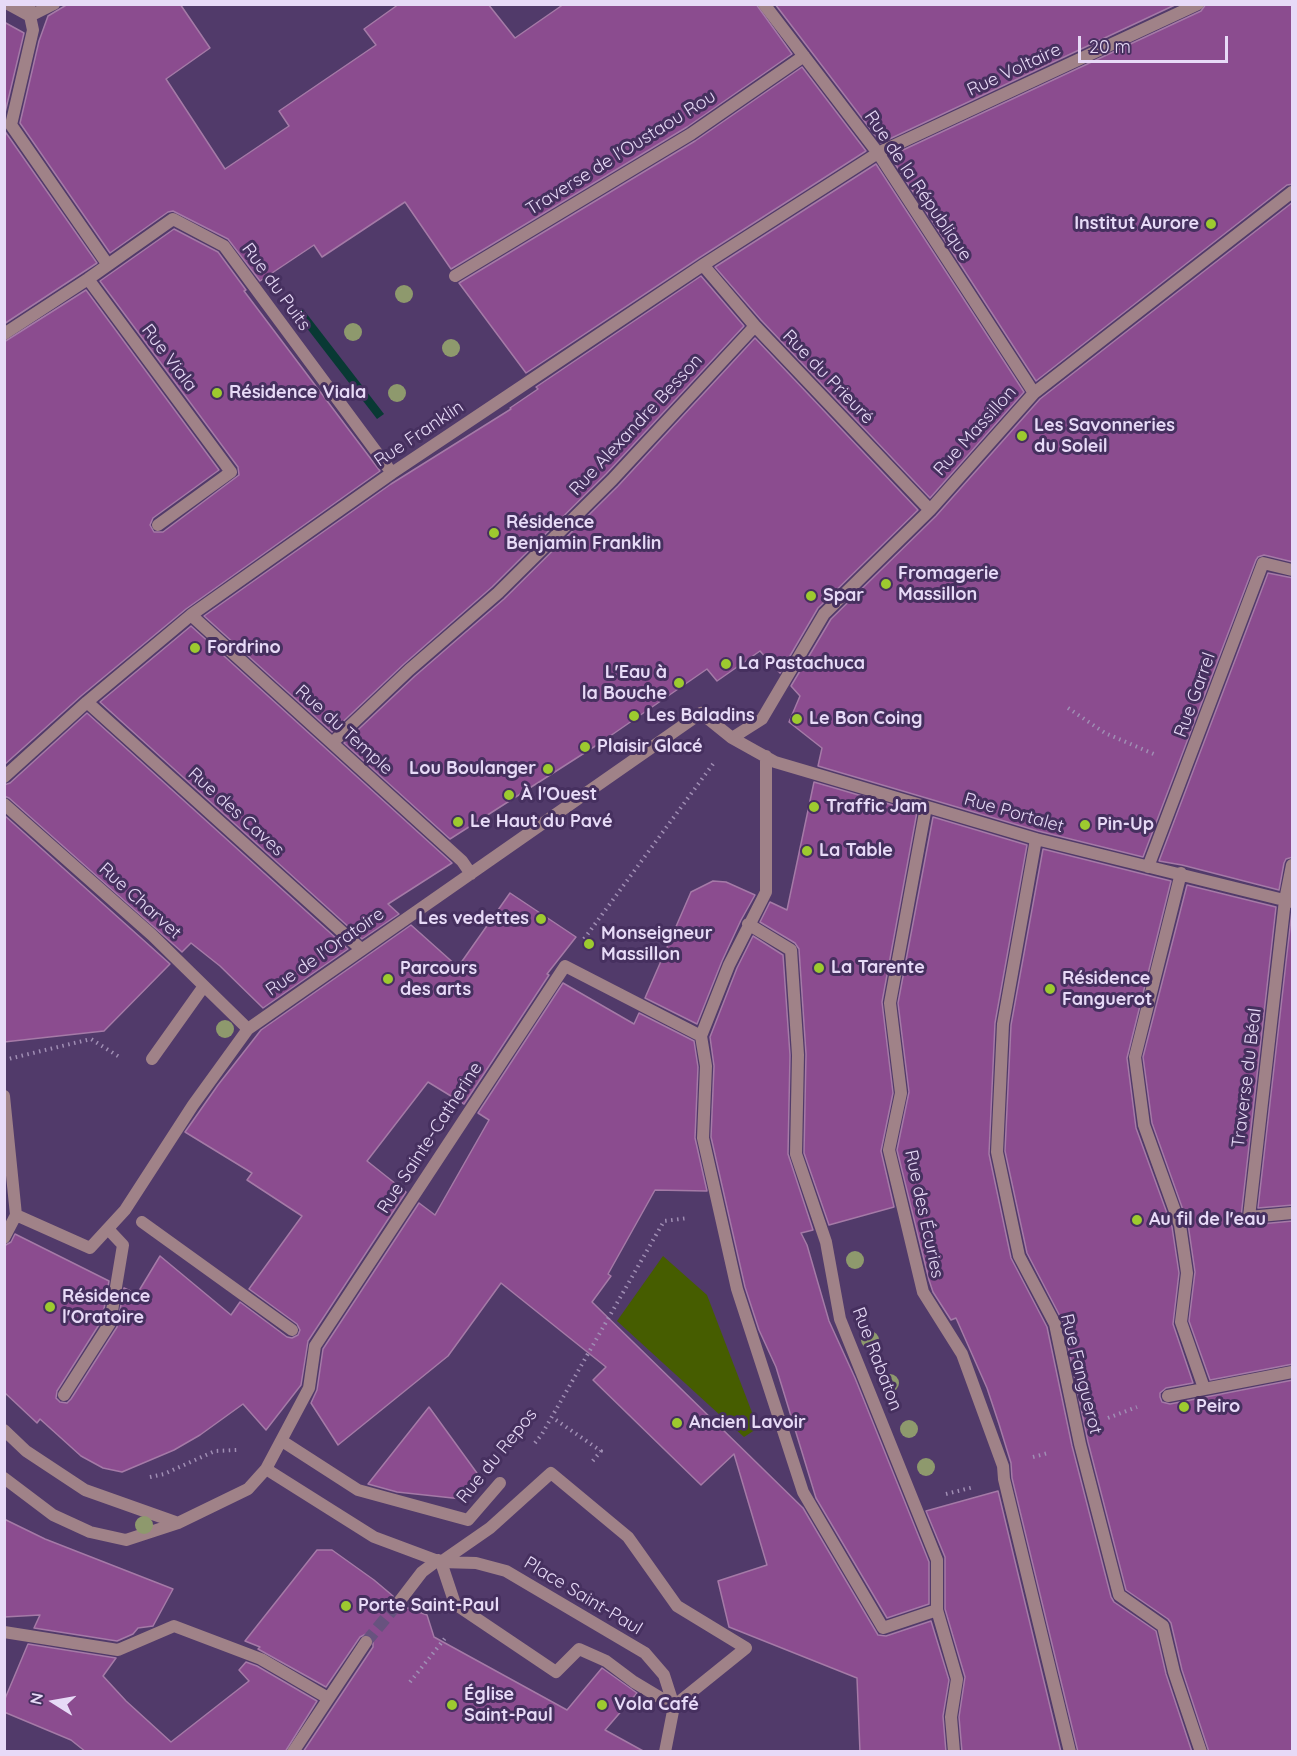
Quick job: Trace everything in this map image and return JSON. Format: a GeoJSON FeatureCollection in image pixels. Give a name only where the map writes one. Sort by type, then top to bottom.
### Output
{"type":"FeatureCollection","features":[{"type":"Feature","properties":{"kind":"street"},"geometry":{"type":"LineString","coordinates":[[8,4],[29,10],[54,4]]}},
{"type":"Feature","properties":{"kind":"street","name":"Rue de la République"},"geometry":{"type":"LineString","coordinates":[[764,4],[878,153],[1034,393]]}},
{"type":"Feature","properties":{"kind":"street","name":"Rue Voltaire"},"geometry":{"type":"LineString","coordinates":[[878,153],[1198,4]]}},
{"type":"Feature","properties":{"kind":"street"},"geometry":{"type":"LineString","coordinates":[[29,10],[33,30],[12,125],[108,265]]}},
{"type":"Feature","properties":{"kind":"street","name":"Traverse de l'Oustaou Rou"},"geometry":{"type":"LineString","coordinates":[[455,276],[691,134],[804,56]]}},
{"type":"Feature","properties":{"kind":"street","name":"Rue Franklin"},"geometry":{"type":"LineString","coordinates":[[4,777],[87,702],[191,615],[392,473],[703,265],[878,153]]}},
{"type":"Feature","properties":{"kind":"street","name":"Rue Massillon"},"geometry":{"type":"LineString","coordinates":[[732,738],[762,719],[824,614],[930,510],[1034,393],[1293,192]]}},
{"type":"Feature","properties":{"kind":"street","name":"Rue du Puits"},"geometry":{"type":"LineString","coordinates":[[4,334],[173,219],[224,246],[392,473]]}},
{"type":"Feature","properties":{"kind":"street","name":"Rue du Prieuré"},"geometry":{"type":"LineString","coordinates":[[703,265],[754,326],[930,510]]}},
{"type":"Feature","properties":{"kind":"street","name":"Rue Viala"},"geometry":{"type":"LineString","coordinates":[[88,279],[231,472],[158,525]]}},
{"type":"Feature","properties":{"kind":"street","name":"Rue Alexandre Besson"},"geometry":{"type":"LineString","coordinates":[[332,743],[409,670],[498,593],[612,480],[754,326]]}},
{"type":"Feature","properties":{"kind":"street","name":"Rue Garrel"},"geometry":{"type":"LineString","coordinates":[[1148,867],[1187,769],[1263,563],[1293,570]]}},
{"type":"Feature","properties":{"kind":"street","name":"Rue du Temple"},"geometry":{"type":"LineString","coordinates":[[191,615],[462,861],[471,874]]}},
{"type":"Feature","properties":{"kind":"street","name":"Rue des Caves"},"geometry":{"type":"LineString","coordinates":[[87,702],[361,949]]}},
{"type":"Feature","properties":{"kind":"street","name":"Rue de l'Oratoire"},"geometry":{"type":"LineString","coordinates":[[16,1215],[90,1248],[125,1210],[193,1105],[248,1029],[700,713],[732,738]]}},
{"type":"Feature","properties":{"kind":"street","name":"Rue Portalet"},"geometry":{"type":"LineString","coordinates":[[732,738],[775,762],[926,807],[1036,839],[1289,901]]}},
{"type":"Feature","properties":{"kind":"street"},"geometry":{"type":"LineString","coordinates":[[766,756],[766,892],[729,965],[701,1036],[706,1066],[703,1138],[718,1213],[737,1289],[803,1492],[883,1628],[937,1610]]}},
{"type":"Feature","properties":{"kind":"street","name":"Rue Charvet"},"geometry":{"type":"LineString","coordinates":[[4,804],[152,934],[248,1029]]}},
{"type":"Feature","properties":{"kind":"street","name":"Rue des Écuries"},"geometry":{"type":"LineString","coordinates":[[926,807],[890,1003],[901,1093],[889,1150],[923,1292],[962,1354],[1004,1472],[1070,1752]]}},
{"type":"Feature","properties":{"kind":"street","name":"Rue Fanguerot"},"geometry":{"type":"LineString","coordinates":[[1036,839],[1003,1024],[997,1152],[1019,1256],[1054,1324],[1080,1444],[1119,1595],[1164,1626],[1174,1672],[1201,1752]]}},
{"type":"Feature","properties":{"kind":"street"},"geometry":{"type":"LineString","coordinates":[[1289,901],[1293,865]]}},
{"type":"Feature","properties":{"kind":"street"},"geometry":{"type":"LineString","coordinates":[[1181,873],[1135,1057],[1144,1125],[1180,1225],[1187,1273],[1181,1322],[1204,1388]]}},
{"type":"Feature","properties":{"kind":"street","name":"Traverse du Béal"},"geometry":{"type":"LineString","coordinates":[[1289,901],[1249,1217],[1293,1213]]}},
{"type":"Feature","properties":{"kind":"street","name":"Rue Rabaton"},"geometry":{"type":"LineString","coordinates":[[748,924],[791,950],[798,1054],[796,1154],[825,1242],[840,1319],[938,1560],[937,1610],[957,1679],[951,1717],[954,1752]]}},
{"type":"Feature","properties":{"kind":"street","name":"Rue Sainte-Catherine"},"geometry":{"type":"LineString","coordinates":[[4,1478],[53,1515],[90,1532],[126,1540],[178,1523],[248,1489],[266,1468],[309,1388],[315,1346],[565,966],[701,1036]]}},
{"type":"Feature","properties":{"kind":"street"},"geometry":{"type":"LineString","coordinates":[[152,1059],[204,986]]}},
{"type":"Feature","properties":{"kind":"street"},"geometry":{"type":"LineString","coordinates":[[4,1096],[16,1215],[4,1238]]}},
{"type":"Feature","properties":{"kind":"street"},"geometry":{"type":"LineString","coordinates":[[142,1222],[292,1330]]}},
{"type":"Feature","properties":{"kind":"street"},"geometry":{"type":"LineString","coordinates":[[64,1395],[110,1323],[123,1245],[108,1229]]}},
{"type":"Feature","properties":{"kind":"street"},"geometry":{"type":"LineString","coordinates":[[1168,1396],[1293,1372]]}},
{"type":"Feature","properties":{"kind":"street"},"geometry":{"type":"LineString","coordinates":[[4,1430],[26,1451],[85,1490],[178,1523]]}},
{"type":"Feature","properties":{"kind":"street","name":"Rue du Repos"},"geometry":{"type":"LineString","coordinates":[[282,1441],[358,1490],[468,1520],[500,1483]]}},
{"type":"Feature","properties":{"kind":"street","name":"Place Saint-Paul"},"geometry":{"type":"LineString","coordinates":[[266,1468],[374,1538],[440,1561],[476,1563],[506,1571],[645,1653],[664,1675],[674,1706]]}},
{"type":"Feature","properties":{"kind":"street"},"geometry":{"type":"LineString","coordinates":[[399,1602],[422,1572],[490,1528],[551,1473],[628,1537],[677,1606],[746,1648],[674,1706],[664,1752]]}},
{"type":"Feature","properties":{"kind":"street"},"geometry":{"type":"LineString","coordinates":[[440,1561],[455,1604],[556,1672],[579,1649],[606,1661],[634,1682],[674,1706]]}},
{"type":"Feature","properties":{"kind":"street"},"geometry":{"type":"LineString","coordinates":[[4,1632],[118,1650],[174,1626],[261,1659],[328,1698]]}},
{"type":"Feature","properties":{"kind":"street"},"geometry":{"type":"LineString","coordinates":[[293,1752],[366,1642]]}},
{"type":"Feature","properties":{"kind":"path"},"geometry":{"type":"LineString","coordinates":[[1068,708],[1105,733],[1187,769]]}},
{"type":"Feature","properties":{"kind":"path"},"geometry":{"type":"LineString","coordinates":[[581,943],[732,738]]}},
{"type":"Feature","properties":{"kind":"path"},"geometry":{"type":"LineString","coordinates":[[4,1060],[92,1039],[128,1063]]}},
{"type":"Feature","properties":{"kind":"path","name":"Rue du Repos"},"geometry":{"type":"LineString","coordinates":[[500,1483],[542,1434],[664,1221],[718,1213]]}},
{"type":"Feature","properties":{"kind":"path"},"geometry":{"type":"LineString","coordinates":[[1097,1422],[1141,1405]]}},
{"type":"Feature","properties":{"kind":"path"},"geometry":{"type":"LineString","coordinates":[[556,1420],[601,1451]]}},
{"type":"Feature","properties":{"kind":"path"},"geometry":{"type":"LineString","coordinates":[[914,1503],[1080,1444]]}},
{"type":"Feature","properties":{"kind":"path"},"geometry":{"type":"LineString","coordinates":[[144,1479],[164,1474],[215,1451],[244,1449],[266,1468]]}},
{"type":"Feature","properties":{"kind":"path"},"geometry":{"type":"LineString","coordinates":[[410,1682],[467,1611]]}},
{"type":"Feature","properties":{"kind":"green space"},"geometry":{"type":"Polygon","coordinates":[[[663,1256],[707,1295],[758,1428],[744,1437],[617,1321],[663,1256]]]}},
{"type":"Feature","properties":{"kind":"shaded area"},"geometry":{"type":"Polygon","coordinates":[[[303,309],[384,414],[377,419],[296,314],[303,309]]]}},
{"type":"Feature","properties":{"kind":"building"},"geometry":{"type":"Polygon","coordinates":[[[68,4],[180,4],[210,48],[166,79],[225,169],[289,126],[279,111],[376,45],[364,29],[399,4],[488,4],[515,38],[564,4],[756,4],[792,54],[687,127],[451,269],[405,202],[322,257],[314,245],[260,281],[228,239],[173,211],[168,212],[110,253],[20,123],[39,41],[48,16],[68,4]]]}},
{"type":"Feature","properties":{"kind":"building"},"geometry":{"type":"Polygon","coordinates":[[[775,4],[1177,4],[881,143],[775,4]]]}},
{"type":"Feature","properties":{"kind":"building"},"geometry":{"type":"Polygon","coordinates":[[[1206,4],[1293,4],[1293,184],[1287,185],[1036,381],[890,156],[1201,11],[1206,4]]]}},
{"type":"Feature","properties":{"kind":"building"},"geometry":{"type":"Polygon","coordinates":[[[4,22],[24,33],[4,117],[4,22]]]}},
{"type":"Feature","properties":{"kind":"building"},"geometry":{"type":"Polygon","coordinates":[[[802,67],[866,151],[526,373],[459,283],[695,141],[802,67]]]}},
{"type":"Feature","properties":{"kind":"building"},"geometry":{"type":"Polygon","coordinates":[[[4,130],[97,263],[4,324],[4,130]]]}},
{"type":"Feature","properties":{"kind":"building"},"geometry":{"type":"Polygon","coordinates":[[[876,164],[1024,392],[930,498],[761,320],[715,267],[876,164]]]}},
{"type":"Feature","properties":{"kind":"building"},"geometry":{"type":"Polygon","coordinates":[[[1293,202],[1293,562],[1264,555],[1256,560],[1143,857],[1038,831],[818,766],[822,748],[789,722],[800,696],[791,686],[831,619],[936,516],[1040,399],[1293,202]]]}},
{"type":"Feature","properties":{"kind":"building"},"geometry":{"type":"Polygon","coordinates":[[[174,229],[218,252],[246,290],[244,291],[380,471],[186,609],[81,696],[4,765],[4,342],[86,290],[219,470],[153,518],[150,525],[154,532],[163,532],[239,475],[238,467],[100,281],[174,229]]]}},
{"type":"Feature","properties":{"kind":"building"},"geometry":{"type":"Polygon","coordinates":[[[701,276],[744,326],[606,474],[492,587],[404,664],[332,732],[204,616],[391,484],[511,409],[538,389],[536,387],[701,276]]]}},
{"type":"Feature","properties":{"kind":"building"},"geometry":{"type":"Polygon","coordinates":[[[755,338],[918,510],[818,608],[780,673],[760,651],[717,681],[707,669],[600,743],[450,839],[344,743],[415,676],[504,599],[618,486],[755,338]]]}},
{"type":"Feature","properties":{"kind":"building"},"geometry":{"type":"Polygon","coordinates":[[[1268,573],[1293,578],[1293,857],[1286,859],[1284,863],[1279,890],[1159,861],[1268,573]]]}},
{"type":"Feature","properties":{"kind":"building"},"geometry":{"type":"Polygon","coordinates":[[[191,626],[452,863],[388,904],[399,914],[362,939],[100,702],[191,626]]]}},
{"type":"Feature","properties":{"kind":"building"},"geometry":{"type":"Polygon","coordinates":[[[87,713],[348,949],[263,1008],[220,966],[191,943],[182,952],[4,796],[4,785],[10,783],[87,713]]]}},
{"type":"Feature","properties":{"kind":"building"},"geometry":{"type":"Polygon","coordinates":[[[814,782],[917,812],[882,1002],[893,1093],[881,1151],[894,1207],[829,1225],[804,1153],[806,1054],[799,949],[795,943],[760,922],[770,902],[787,910],[814,782]]]}},
{"type":"Feature","properties":{"kind":"building"},"geometry":{"type":"Polygon","coordinates":[[[4,815],[170,964],[104,1031],[4,1042],[4,815]]]}},
{"type":"Feature","properties":{"kind":"building"},"geometry":{"type":"Polygon","coordinates":[[[933,817],[1027,845],[995,1023],[989,1154],[1011,1258],[1047,1327],[1072,1446],[1111,1597],[1114,1602],[1156,1631],[1166,1674],[1192,1752],[1078,1752],[1012,1478],[1011,1463],[999,1424],[987,1388],[956,1318],[951,1320],[933,1292],[929,1280],[897,1150],[909,1092],[898,1003],[933,817]]]}},
{"type":"Feature","properties":{"kind":"building"},"geometry":{"type":"Polygon","coordinates":[[[1043,849],[1171,881],[1127,1058],[1136,1128],[1172,1227],[1179,1273],[1173,1324],[1193,1383],[1166,1388],[1160,1393],[1160,1397],[1162,1402],[1170,1404],[1293,1380],[1293,1752],[1209,1752],[1182,1670],[1171,1623],[1126,1590],[1088,1442],[1063,1322],[1027,1253],[1005,1151],[1011,1025],[1043,849]]]}},
{"type":"Feature","properties":{"kind":"building"},"geometry":{"type":"Polygon","coordinates":[[[713,881],[726,882],[755,895],[722,961],[697,1024],[645,998],[691,892],[713,881]]]}},
{"type":"Feature","properties":{"kind":"building"},"geometry":{"type":"Polygon","coordinates":[[[1187,885],[1276,907],[1241,1217],[1242,1221],[1249,1225],[1293,1221],[1293,1364],[1210,1380],[1189,1321],[1195,1272],[1188,1224],[1152,1123],[1143,1057],[1187,885]]]}},
{"type":"Feature","properties":{"kind":"building"},"geometry":{"type":"Polygon","coordinates":[[[510,893],[576,937],[547,974],[549,975],[464,1104],[428,1082],[367,1161],[406,1192],[308,1341],[301,1385],[266,1430],[243,1404],[200,1435],[174,1450],[122,1472],[103,1468],[81,1456],[40,1419],[37,1423],[4,1392],[4,1246],[11,1242],[15,1234],[109,1281],[102,1320],[57,1391],[56,1398],[60,1402],[67,1403],[71,1399],[117,1327],[124,1288],[137,1294],[160,1256],[231,1315],[240,1302],[287,1337],[292,1338],[298,1335],[300,1330],[297,1324],[249,1289],[302,1216],[247,1180],[252,1173],[185,1132],[261,1030],[411,925],[458,967],[510,893]]]}},
{"type":"Feature","properties":{"kind":"building"},"geometry":{"type":"Polygon","coordinates":[[[1292,910],[1293,1205],[1258,1208],[1292,910]]]}},
{"type":"Feature","properties":{"kind":"building"},"geometry":{"type":"Polygon","coordinates":[[[753,936],[783,955],[790,1055],[788,1154],[813,1230],[801,1233],[807,1245],[829,1321],[855,1378],[929,1562],[929,1604],[887,1618],[816,1498],[776,1367],[759,1330],[745,1287],[711,1137],[714,1066],[710,1037],[737,968],[753,936]]]}},
{"type":"Feature","properties":{"kind":"building"},"geometry":{"type":"Polygon","coordinates":[[[563,983],[634,1024],[639,1013],[694,1041],[698,1067],[695,1138],[707,1191],[655,1190],[608,1274],[611,1276],[592,1302],[803,1508],[878,1635],[886,1636],[931,1621],[949,1680],[943,1716],[946,1752],[860,1752],[857,1678],[729,1627],[718,1581],[767,1565],[734,1454],[701,1485],[593,1380],[606,1367],[501,1283],[448,1356],[338,1445],[311,1403],[317,1390],[323,1349],[419,1203],[435,1215],[489,1120],[478,1113],[563,983]]]}},
{"type":"Feature","properties":{"kind":"building"},"geometry":{"type":"Polygon","coordinates":[[[429,1407],[482,1480],[462,1499],[397,1492],[368,1484],[429,1407]]]}},
{"type":"Feature","properties":{"kind":"building"},"geometry":{"type":"Polygon","coordinates":[[[998,1491],[1061,1752],[962,1752],[959,1717],[965,1677],[945,1609],[945,1557],[926,1511],[998,1491]]]}},
{"type":"Feature","properties":{"kind":"building"},"geometry":{"type":"Polygon","coordinates":[[[4,1519],[45,1539],[173,1589],[153,1626],[138,1628],[133,1634],[117,1641],[34,1628],[40,1615],[4,1617],[4,1519]]]}},
{"type":"Feature","properties":{"kind":"building"},"geometry":{"type":"Polygon","coordinates":[[[317,1550],[332,1550],[374,1580],[393,1596],[391,1602],[394,1609],[402,1610],[405,1607],[427,1615],[434,1637],[567,1710],[602,1668],[637,1693],[605,1730],[645,1752],[303,1752],[373,1647],[373,1638],[366,1634],[360,1637],[326,1687],[258,1649],[260,1647],[245,1641],[317,1550]]]}},
{"type":"Feature","properties":{"kind":"building"},"geometry":{"type":"Polygon","coordinates":[[[28,1644],[116,1658],[103,1676],[126,1701],[171,1742],[249,1681],[239,1670],[246,1662],[317,1701],[285,1752],[86,1752],[71,1740],[4,1712],[4,1701],[28,1644]]]}},
{"type":"Feature","properties":{"kind":"tunnel"},"geometry":{"type":"LineString","coordinates":[[366,1642],[399,1602]]}},
{"type":"Feature","properties":{"kind":"place","name":"Institut Aurore"},"geometry":{"type":"Point","coordinates":[1211,224]}},
{"type":"Feature","properties":{"kind":"place","name":"Résidence Viala"},"geometry":{"type":"Point","coordinates":[217,393]}},
{"type":"Feature","properties":{"kind":"place","name":"Les Savonneries du Soleil"},"geometry":{"type":"Point","coordinates":[1022,436]}},
{"type":"Feature","properties":{"kind":"place","name":"Résidence Benjamin Franklin"},"geometry":{"type":"Point","coordinates":[494,533]}},
{"type":"Feature","properties":{"kind":"place","name":"Fromagerie Massillon"},"geometry":{"type":"Point","coordinates":[886,584]}},
{"type":"Feature","properties":{"kind":"place","name":"Spar"},"geometry":{"type":"Point","coordinates":[811,596]}},
{"type":"Feature","properties":{"kind":"place","name":"Fordrino"},"geometry":{"type":"Point","coordinates":[195,648]}},
{"type":"Feature","properties":{"kind":"place","name":"La Pastachuca"},"geometry":{"type":"Point","coordinates":[726,664]}},
{"type":"Feature","properties":{"kind":"place","name":"L'Eau à la Bouche"},"geometry":{"type":"Point","coordinates":[679,683]}},
{"type":"Feature","properties":{"kind":"place","name":"Les Baladins"},"geometry":{"type":"Point","coordinates":[634,716]}},
{"type":"Feature","properties":{"kind":"place","name":"Le Bon Coing"},"geometry":{"type":"Point","coordinates":[797,719]}},
{"type":"Feature","properties":{"kind":"place","name":"Plaisir Glacé"},"geometry":{"type":"Point","coordinates":[585,747]}},
{"type":"Feature","properties":{"kind":"place","name":"Lou Boulanger"},"geometry":{"type":"Point","coordinates":[548,769]}},
{"type":"Feature","properties":{"kind":"place","name":"À l'Ouest"},"geometry":{"type":"Point","coordinates":[509,795]}},
{"type":"Feature","properties":{"kind":"place","name":"Traffic Jam"},"geometry":{"type":"Point","coordinates":[814,807]}},
{"type":"Feature","properties":{"kind":"place","name":"Le Haut du Pavé"},"geometry":{"type":"Point","coordinates":[458,822]}},
{"type":"Feature","properties":{"kind":"place","name":"Pin-Up"},"geometry":{"type":"Point","coordinates":[1085,825]}},
{"type":"Feature","properties":{"kind":"place","name":"La Table"},"geometry":{"type":"Point","coordinates":[807,851]}},
{"type":"Feature","properties":{"kind":"place","name":"Les vedettes"},"geometry":{"type":"Point","coordinates":[541,919]}},
{"type":"Feature","properties":{"kind":"place","name":"Monseigneur Massillon"},"geometry":{"type":"Point","coordinates":[589,944]}},
{"type":"Feature","properties":{"kind":"place","name":"La Tarente"},"geometry":{"type":"Point","coordinates":[819,968]}},
{"type":"Feature","properties":{"kind":"place","name":"Parcours des arts"},"geometry":{"type":"Point","coordinates":[388,979]}},
{"type":"Feature","properties":{"kind":"place","name":"Résidence Fanguerot"},"geometry":{"type":"Point","coordinates":[1050,989]}},
{"type":"Feature","properties":{"kind":"place","name":"Au fil de l'eau"},"geometry":{"type":"Point","coordinates":[1137,1220]}},
{"type":"Feature","properties":{"kind":"place","name":"Résidence l'Oratoire"},"geometry":{"type":"Point","coordinates":[50,1307]}},
{"type":"Feature","properties":{"kind":"place","name":"Peiro"},"geometry":{"type":"Point","coordinates":[1184,1407]}},
{"type":"Feature","properties":{"kind":"place","name":"Ancien Lavoir"},"geometry":{"type":"Point","coordinates":[677,1423]}},
{"type":"Feature","properties":{"kind":"place","name":"Porte Saint-Paul"},"geometry":{"type":"Point","coordinates":[346,1606]}},
{"type":"Feature","properties":{"kind":"place","name":"Église Saint-Paul"},"geometry":{"type":"Point","coordinates":[452,1705]}},
{"type":"Feature","properties":{"kind":"place","name":"Vola Café"},"geometry":{"type":"Point","coordinates":[602,1705]}}]}
